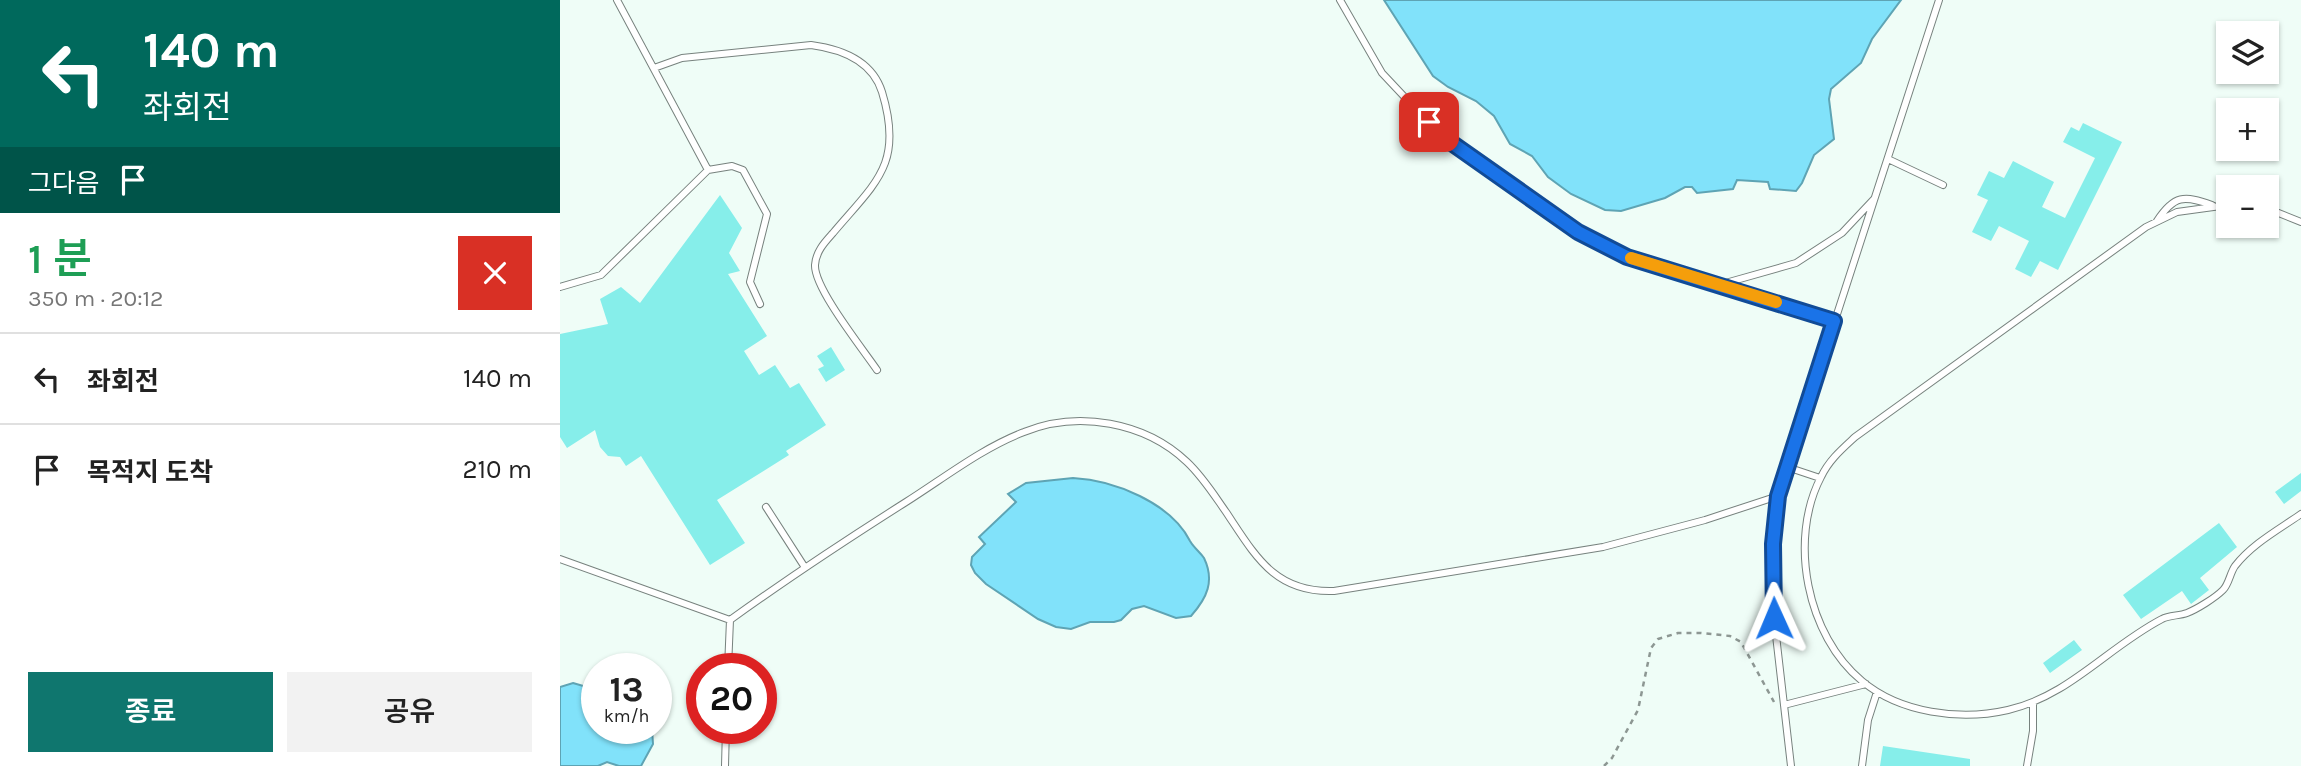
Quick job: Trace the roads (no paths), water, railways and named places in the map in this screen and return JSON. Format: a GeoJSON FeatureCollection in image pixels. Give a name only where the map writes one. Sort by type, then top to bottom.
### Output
{"type":"FeatureCollection","features":[{"type":"Feature","properties":{"kind":"lane"},"geometry":{"type":"LineString","coordinates":[[617,0],[708,170]]}},
{"type":"Feature","properties":{"kind":"lane"},"geometry":{"type":"LineString","coordinates":[[1340,0],[1382,73],[1446,139],[1578,232],[1627,257],[1834,321]]}},
{"type":"Feature","properties":{"kind":"lane"},"geometry":{"type":"LineString","coordinates":[[1791,766],[1774,618],[1773,544],[1778,496],[1939,0]]}},
{"type":"Feature","properties":{"kind":"lane"},"geometry":{"type":"LineString","coordinates":[[654,68],[682,58],[811,45],[828,47],[849,55],[864,63],[874,74],[887,107],[889,148],[885,169],[875,186],[820,249],[815,263],[821,286],[877,370]]}},
{"type":"Feature","properties":{"kind":"lane"},"geometry":{"type":"LineString","coordinates":[[1888,159],[1943,185]]}},
{"type":"Feature","properties":{"kind":"lane"},"geometry":{"type":"LineString","coordinates":[[560,287],[601,275],[708,170],[732,166],[743,170],[767,214],[750,282],[760,304]]}},
{"type":"Feature","properties":{"kind":"lane"},"geometry":{"type":"LineString","coordinates":[[1720,284],[1796,263],[1842,233],[1875,198]]}},
{"type":"Feature","properties":{"kind":"lane"},"geometry":{"type":"LineString","coordinates":[[2157,221],[2166,207],[2183,198],[2193,198],[2213,206]]}},
{"type":"Feature","properties":{"kind":"lane"},"geometry":{"type":"LineString","coordinates":[[2216,206],[2177,212],[2157,221],[1855,437],[1833,457],[1820,478],[1806,531],[1808,591],[1816,616],[1839,654],[1866,684],[1877,692],[1939,713],[1960,716],[1988,713],[2045,698],[2163,618],[2188,613],[2224,589],[2234,568],[2253,547],[2301,514]]}},
{"type":"Feature","properties":{"kind":"lane"},"geometry":{"type":"LineString","coordinates":[[2279,213],[2301,222]]}},
{"type":"Feature","properties":{"kind":"lane"},"geometry":{"type":"LineString","coordinates":[[730,620],[804,566],[1003,442],[1037,427],[1075,421],[1130,429],[1154,438],[1175,452],[1205,481],[1259,560],[1284,581],[1314,592],[1602,547],[1705,520],[1778,496]]}},
{"type":"Feature","properties":{"kind":"lane"},"geometry":{"type":"LineString","coordinates":[[1787,467],[1820,478]]}},
{"type":"Feature","properties":{"kind":"lane"},"geometry":{"type":"LineString","coordinates":[[766,507],[804,566]]}},
{"type":"Feature","properties":{"kind":"lane"},"geometry":{"type":"LineString","coordinates":[[560,559],[730,620]]}},
{"type":"Feature","properties":{"kind":"lane"},"geometry":{"type":"LineString","coordinates":[[729,653],[730,620]]}},
{"type":"Feature","properties":{"kind":"lane"},"geometry":{"type":"LineString","coordinates":[[1784,705],[1866,684]]}},
{"type":"Feature","properties":{"kind":"lane"},"geometry":{"type":"LineString","coordinates":[[1862,766],[1868,720],[1877,692]]}},
{"type":"Feature","properties":{"kind":"lane"},"geometry":{"type":"LineString","coordinates":[[2027,766],[2033,702]]}},
{"type":"Feature","properties":{"kind":"lane"},"geometry":{"type":"LineString","coordinates":[[725,766],[726,744]]}},
{"type":"Feature","properties":{"kind":"water"},"geometry":{"type":"Polygon","coordinates":[[[1384,0],[1901,0],[1872,39],[1861,63],[1831,89],[1829,99],[1834,139],[1814,155],[1796,191],[1770,189],[1768,182],[1737,180],[1733,189],[1697,193],[1692,187],[1685,187],[1665,198],[1621,211],[1605,210],[1571,194],[1548,177],[1532,156],[1510,144],[1494,116],[1476,101],[1433,76],[1384,0]]]}},
{"type":"Feature","properties":{"kind":"water"},"geometry":{"type":"Polygon","coordinates":[[[1073,478],[1106,483],[1140,496],[1169,515],[1181,527],[1204,558],[1209,574],[1205,596],[1191,616],[1176,618],[1144,606],[1132,609],[1121,620],[1114,622],[1090,622],[1071,629],[1056,627],[1038,619],[986,584],[975,573],[971,565],[972,557],[985,544],[979,537],[1016,502],[1008,494],[1026,483],[1073,478]]]}},
{"type":"Feature","properties":{"kind":"water"},"geometry":{"type":"Polygon","coordinates":[[[573,683],[581,685],[581,744],[653,744],[641,766],[619,766],[607,762],[598,766],[560,766],[560,687],[573,683]]]}}]}
